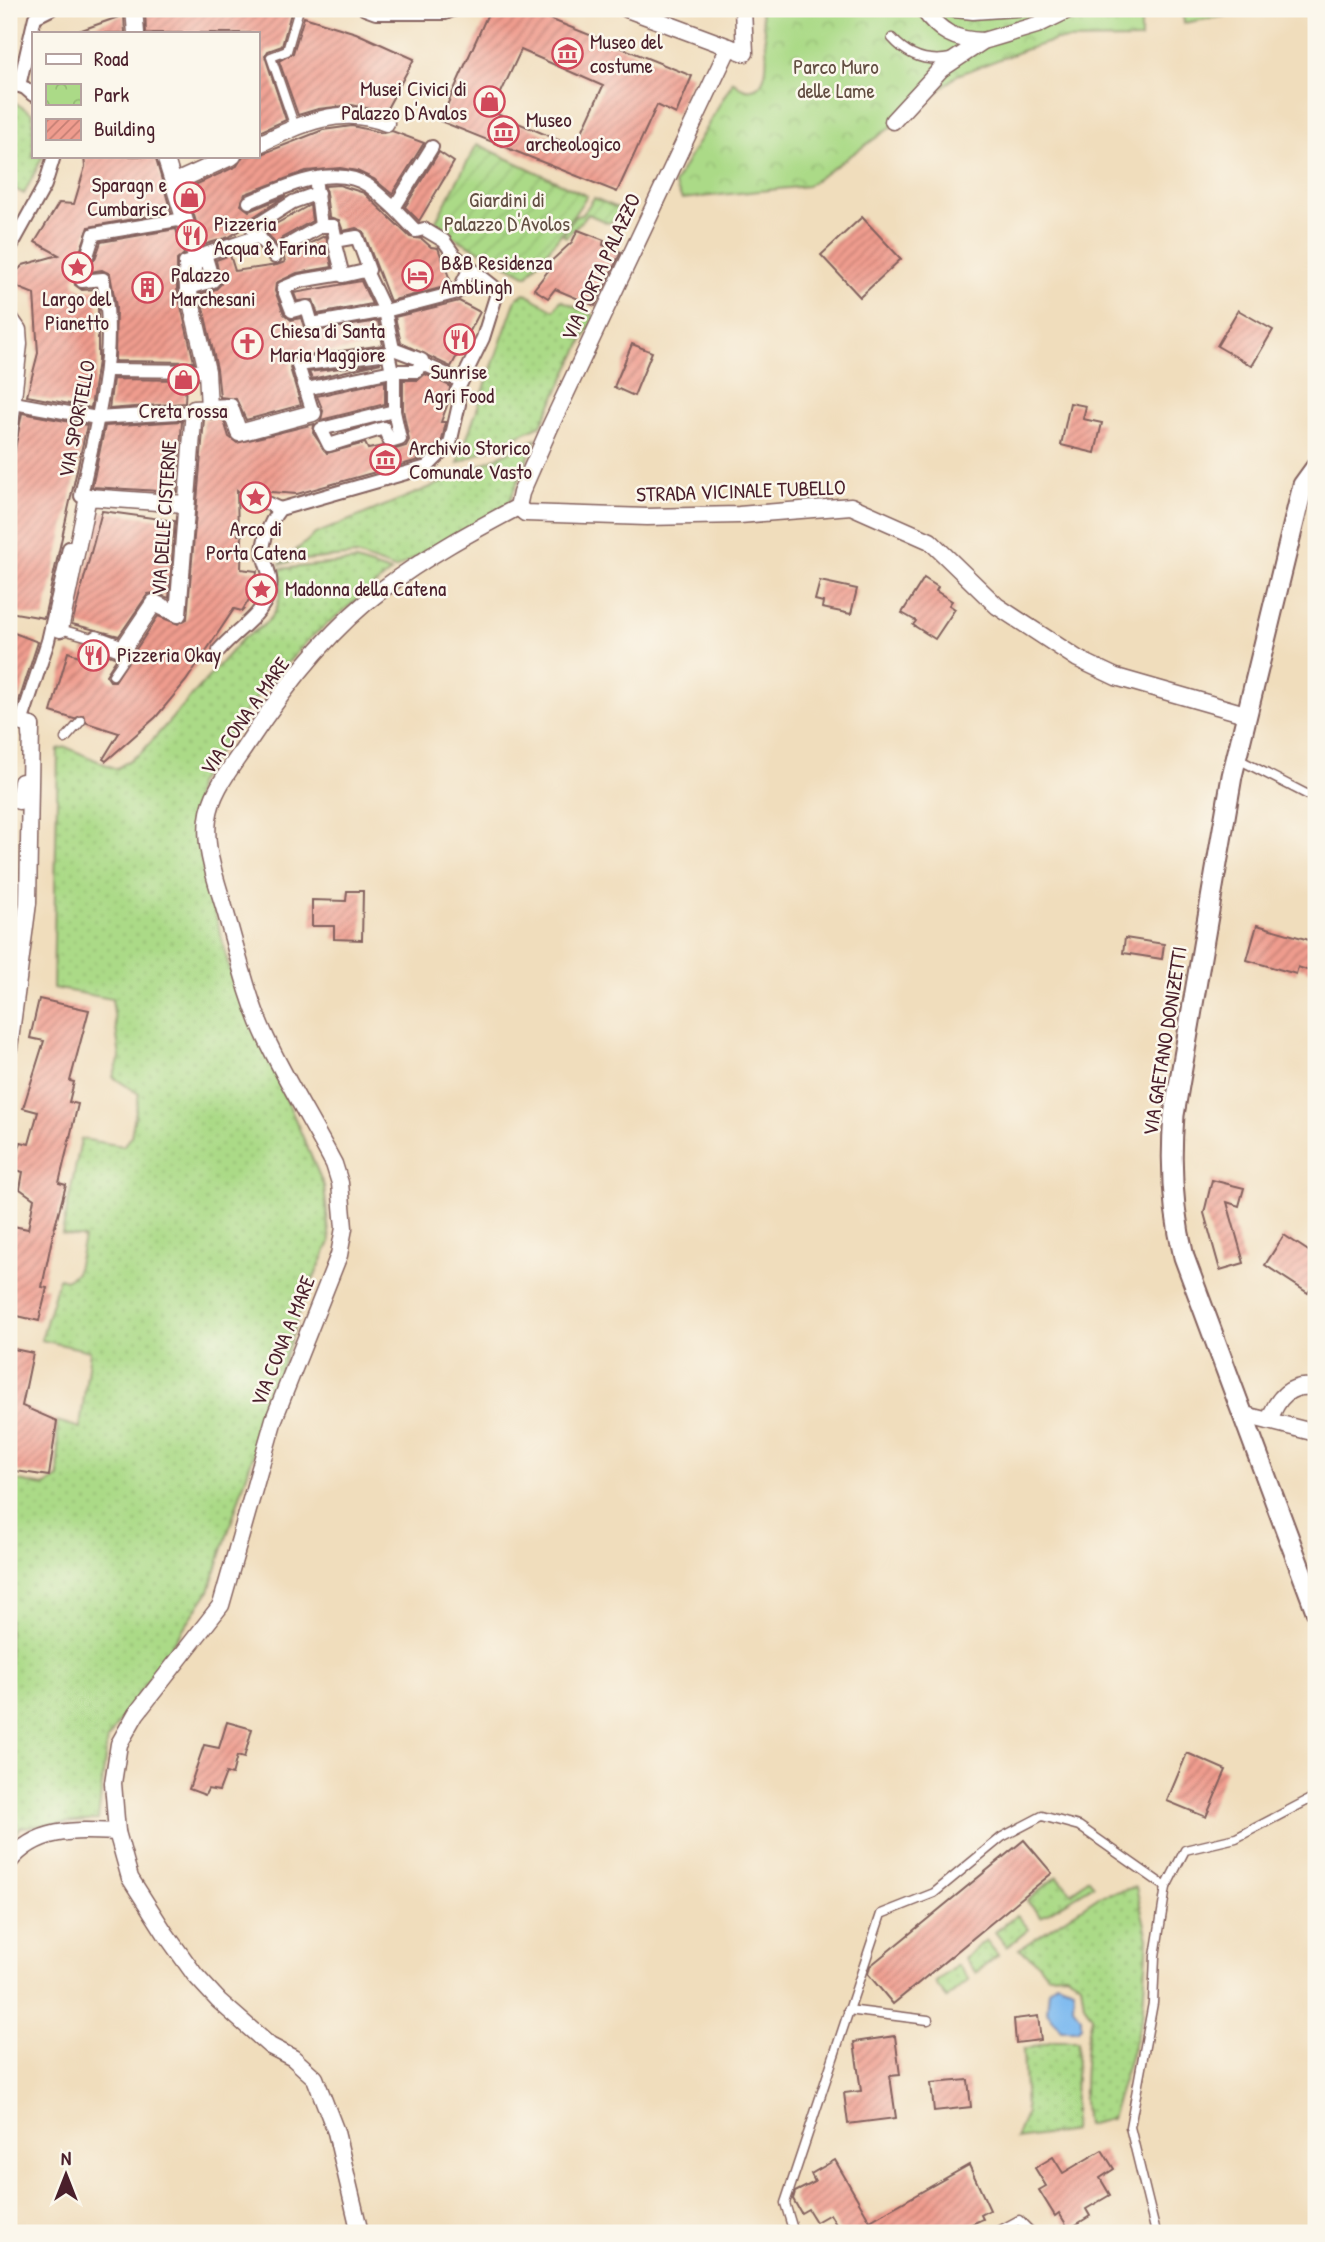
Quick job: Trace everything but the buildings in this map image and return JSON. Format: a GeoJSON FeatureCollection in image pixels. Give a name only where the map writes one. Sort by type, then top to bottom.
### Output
{"type":"FeatureCollection","features":[{"type":"Feature","properties":{"kind":"street"},"geometry":{"type":"LineString","coordinates":[[32,94],[14,84],[35,17],[51,9]]}},
{"type":"Feature","properties":{"kind":"street"},"geometry":{"type":"LineString","coordinates":[[134,9],[136,32]]}},
{"type":"Feature","properties":{"kind":"street"},"geometry":{"type":"LineString","coordinates":[[365,9],[376,13],[445,13],[454,9]]}},
{"type":"Feature","properties":{"kind":"street"},"geometry":{"type":"LineString","coordinates":[[627,9],[745,53],[743,9]]}},
{"type":"Feature","properties":{"kind":"street"},"geometry":{"type":"LineString","coordinates":[[923,9],[949,36],[983,41]]}},
{"type":"Feature","properties":{"kind":"street"},"geometry":{"type":"LineString","coordinates":[[893,121],[941,69],[983,41],[1037,25],[1070,9]]}},
{"type":"Feature","properties":{"kind":"street","name":"VIA PORTA PALAZZO"},"geometry":{"type":"LineString","coordinates":[[518,507],[521,493],[550,427],[729,47]]}},
{"type":"Feature","properties":{"kind":"street"},"geometry":{"type":"LineString","coordinates":[[259,144],[295,127],[350,113],[386,123]]}},
{"type":"Feature","properties":{"kind":"street"},"geometry":{"type":"LineString","coordinates":[[394,208],[432,147]]}},
{"type":"Feature","properties":{"kind":"street"},"geometry":{"type":"LineString","coordinates":[[9,250],[45,185],[53,158]]}},
{"type":"Feature","properties":{"kind":"street"},"geometry":{"type":"LineString","coordinates":[[166,158],[195,259],[256,232],[293,202],[318,192]]}},
{"type":"Feature","properties":{"kind":"street"},"geometry":{"type":"LineString","coordinates":[[173,183],[229,158]]}},
{"type":"Feature","properties":{"kind":"street"},"geometry":{"type":"LineString","coordinates":[[314,178],[321,226]]}},
{"type":"Feature","properties":{"kind":"street"},"geometry":{"type":"LineString","coordinates":[[249,202],[314,178],[342,178],[368,185],[416,231],[424,229],[444,242],[454,255],[498,290],[483,338],[456,393],[459,404],[450,444],[427,467],[280,509],[260,500]]}},
{"type":"Feature","properties":{"kind":"street"},"geometry":{"type":"LineString","coordinates":[[87,256],[94,234],[184,219]]}},
{"type":"Feature","properties":{"kind":"street"},"geometry":{"type":"LineString","coordinates":[[285,246],[321,226],[332,226],[342,274]]}},
{"type":"Feature","properties":{"kind":"street"},"geometry":{"type":"LineString","coordinates":[[256,232],[275,257]]}},
{"type":"Feature","properties":{"kind":"street"},"geometry":{"type":"LineString","coordinates":[[335,240],[357,237],[369,270],[289,283],[283,288],[292,311],[307,307],[312,324],[385,311],[458,292],[470,268]]}},
{"type":"Feature","properties":{"kind":"street","name":"VIA DELLE CISTERNE"},"geometry":{"type":"LineString","coordinates":[[123,649],[154,603],[178,614],[185,504],[207,371],[190,288],[195,259]]}},
{"type":"Feature","properties":{"kind":"street"},"geometry":{"type":"LineString","coordinates":[[366,271],[385,311],[393,371],[394,411],[400,439],[390,442],[384,428],[331,445],[323,429],[394,411]]}},
{"type":"Feature","properties":{"kind":"street","name":"VIA SPORTELLO"},"geometry":{"type":"LineString","coordinates":[[20,723],[48,641],[85,496],[97,418],[108,370],[110,334],[103,279],[82,281]]}},
{"type":"Feature","properties":{"kind":"street"},"geometry":{"type":"LineString","coordinates":[[9,317],[18,330],[19,344],[9,435]]}},
{"type":"Feature","properties":{"kind":"street"},"geometry":{"type":"LineString","coordinates":[[14,403],[97,418],[230,407],[239,433],[313,413],[298,365],[391,351],[422,360],[421,363],[461,381]]}},
{"type":"Feature","properties":{"kind":"street"},"geometry":{"type":"LineString","coordinates":[[306,389],[393,371],[417,371],[421,363]]}},
{"type":"Feature","properties":{"kind":"street"},"geometry":{"type":"LineString","coordinates":[[108,370],[207,371]]}},
{"type":"Feature","properties":{"kind":"street","name":"VIA GAETANO DONIZETTI"},"geometry":{"type":"LineString","coordinates":[[1316,467],[1303,485],[1245,714],[1174,1115],[1172,1168],[1173,1201],[1184,1257],[1316,1611]]}},
{"type":"Feature","properties":{"kind":"street"},"geometry":{"type":"LineString","coordinates":[[60,629],[85,496],[185,504]]}},
{"type":"Feature","properties":{"kind":"street","name":"STRADA VICINALE TUBELLO"},"geometry":{"type":"LineString","coordinates":[[518,507],[526,513],[647,517],[739,515],[851,506],[930,541],[997,606],[1078,659],[1116,677],[1245,714]]}},
{"type":"Feature","properties":{"kind":"street","name":"VIA CONA A MARE"},"geometry":{"type":"LineString","coordinates":[[360,2233],[335,2132],[315,2078],[246,2026],[195,1975],[130,1878],[117,1832],[113,1783],[119,1744],[136,1714],[221,1605],[274,1419],[330,1280],[344,1228],[340,1183],[334,1164],[265,1037],[214,873],[208,819],[217,790],[253,735],[302,669],[380,590],[422,561],[518,507]]}},
{"type":"Feature","properties":{"kind":"street"},"geometry":{"type":"LineString","coordinates":[[219,650],[235,631],[250,622],[268,596],[271,585],[264,548],[269,529],[280,509]]}},
{"type":"Feature","properties":{"kind":"street"},"geometry":{"type":"LineString","coordinates":[[96,639],[123,649]]}},
{"type":"Feature","properties":{"kind":"street"},"geometry":{"type":"LineString","coordinates":[[9,798],[19,801],[20,723]]}},
{"type":"Feature","properties":{"kind":"street"},"geometry":{"type":"LineString","coordinates":[[9,1048],[28,903],[20,723]]}},
{"type":"Feature","properties":{"kind":"street"},"geometry":{"type":"LineString","coordinates":[[1269,1421],[1275,1403],[1284,1393],[1294,1388],[1316,1388]]}},
{"type":"Feature","properties":{"kind":"street"},"geometry":{"type":"LineString","coordinates":[[1241,1414],[1316,1433]]}},
{"type":"Feature","properties":{"kind":"street"},"geometry":{"type":"LineString","coordinates":[[9,1862],[22,1846],[63,1830],[117,1832]]}},
{"type":"Feature","properties":{"kind":"lane"},"geometry":{"type":"LineString","coordinates":[[295,127],[271,57],[287,51],[299,9]]}},
{"type":"Feature","properties":{"kind":"lane"},"geometry":{"type":"LineString","coordinates":[[923,9],[973,15],[1028,11]]}},
{"type":"Feature","properties":{"kind":"lane"},"geometry":{"type":"LineString","coordinates":[[892,38],[906,54],[942,60],[961,56]]}},
{"type":"Feature","properties":{"kind":"lane"},"geometry":{"type":"LineString","coordinates":[[313,413],[316,413],[323,429]]}},
{"type":"Feature","properties":{"kind":"lane"},"geometry":{"type":"LineString","coordinates":[[60,629],[96,639]]}},
{"type":"Feature","properties":{"kind":"lane"},"geometry":{"type":"LineString","coordinates":[[113,675],[126,656],[123,649]]}},
{"type":"Feature","properties":{"kind":"lane"},"geometry":{"type":"LineString","coordinates":[[65,739],[81,721]]}},
{"type":"Feature","properties":{"kind":"lane"},"geometry":{"type":"LineString","coordinates":[[1236,758],[1316,799]]}},
{"type":"Feature","properties":{"kind":"lane"},"geometry":{"type":"LineString","coordinates":[[1156,2233],[1130,2127],[1153,2003],[1155,1956],[1166,1887],[1185,1850],[1253,1830],[1316,1796]]}},
{"type":"Feature","properties":{"kind":"lane"},"geometry":{"type":"LineString","coordinates":[[793,2233],[785,2203],[881,1914],[934,1893],[1002,1837],[1042,1816],[1079,1826],[1166,1887]]}},
{"type":"Feature","properties":{"kind":"lane"},"geometry":{"type":"LineString","coordinates":[[848,2011],[928,2020]]}},
{"type":"Feature","properties":{"kind":"lane"},"geometry":{"type":"LineString","coordinates":[[995,2233],[1020,2220],[1032,2233]]}},
{"type":"Feature","properties":{"kind":"green space","name":"Parco Muro delle Lame"},"geometry":{"type":"Polygon","coordinates":[[[760,9],[1141,9],[1141,39],[1056,40],[957,75],[920,107],[807,186],[682,199],[674,184],[733,81],[741,88],[752,89],[759,85],[764,77],[766,54],[760,9]]]}},
{"type":"Feature","properties":{"kind":"green space"},"geometry":{"type":"Polygon","coordinates":[[[1182,9],[1264,9],[1184,23],[1182,9]]]}},
{"type":"Feature","properties":{"kind":"green space"},"geometry":{"type":"Polygon","coordinates":[[[14,102],[32,113],[32,158],[42,158],[24,194],[9,186],[9,109],[14,102]]]}},
{"type":"Feature","properties":{"kind":"green space","name":"Giardini di Palazzo D'Avolos"},"geometry":{"type":"Polygon","coordinates":[[[477,144],[587,196],[527,276],[433,226],[477,144]]]}},
{"type":"Feature","properties":{"kind":"green space"},"geometry":{"type":"Polygon","coordinates":[[[594,198],[622,210],[623,218],[608,223],[588,214],[566,237],[563,235],[574,217],[583,214],[594,198]]]}},
{"type":"Feature","properties":{"kind":"green space"},"geometry":{"type":"Polygon","coordinates":[[[524,293],[554,310],[561,300],[595,316],[541,425],[458,463],[516,299],[524,293]]]}},
{"type":"Feature","properties":{"kind":"green space"},"geometry":{"type":"Polygon","coordinates":[[[536,439],[508,505],[395,569],[356,555],[293,561],[279,565],[315,534],[453,478],[536,439]]]}},
{"type":"Feature","properties":{"kind":"green space"},"geometry":{"type":"Polygon","coordinates":[[[356,561],[391,572],[310,638],[248,707],[197,784],[193,826],[228,964],[324,1186],[330,1242],[302,1305],[209,1591],[107,1740],[98,1820],[21,1827],[9,1843],[9,1479],[44,1486],[59,1478],[57,1421],[80,1428],[90,1351],[41,1340],[59,1278],[66,1280],[76,1273],[84,1238],[62,1234],[81,1139],[123,1146],[131,1136],[139,1094],[113,1077],[120,1058],[112,999],[53,988],[58,749],[66,747],[116,769],[142,752],[243,638],[270,619],[280,593],[280,569],[356,561]]]}},
{"type":"Feature","properties":{"kind":"green space"},"geometry":{"type":"Polygon","coordinates":[[[1057,1876],[1072,1893],[1088,1878],[1094,1885],[1041,1917],[1027,1901],[1057,1876]]]}},
{"type":"Feature","properties":{"kind":"green space"},"geometry":{"type":"Polygon","coordinates":[[[1136,1887],[1148,1938],[1142,2018],[1111,2119],[1086,2125],[1084,2074],[1092,2016],[1084,2005],[1081,1983],[1066,1974],[1047,1975],[1037,1962],[1019,1949],[1099,1896],[1136,1887]]]}},
{"type":"Feature","properties":{"kind":"green space"},"geometry":{"type":"Polygon","coordinates":[[[1017,1915],[1029,1929],[1007,1947],[995,1932],[1017,1915]]]}},
{"type":"Feature","properties":{"kind":"green space"},"geometry":{"type":"Polygon","coordinates":[[[986,1940],[998,1955],[976,1973],[964,1958],[986,1940]]]}},
{"type":"Feature","properties":{"kind":"green space"},"geometry":{"type":"Polygon","coordinates":[[[957,1965],[969,1980],[947,1998],[935,1983],[957,1965]]]}},
{"type":"Feature","properties":{"kind":"green space"},"geometry":{"type":"Polygon","coordinates":[[[1053,2041],[1078,2041],[1073,2131],[1016,2139],[1026,2113],[1023,2050],[1053,2041]]]}},
{"type":"Feature","properties":{"kind":"water"},"geometry":{"type":"Polygon","coordinates":[[[1056,1982],[1074,1988],[1073,2007],[1081,2017],[1081,2026],[1077,2030],[1061,2030],[1047,2011],[1049,1990],[1056,1982]]]}},
{"type":"Feature","properties":{"kind":"place","name":"Museo del costume"},"geometry":{"type":"Point","coordinates":[567,54]}},
{"type":"Feature","properties":{"kind":"place","name":"Musei Civici di Palazzo D'Avalos"},"geometry":{"type":"Point","coordinates":[490,101]}},
{"type":"Feature","properties":{"kind":"place","name":"Museo archeologico"},"geometry":{"type":"Point","coordinates":[503,132]}},
{"type":"Feature","properties":{"kind":"place","name":"Sparagn e Cumbarisc"},"geometry":{"type":"Point","coordinates":[190,197]}},
{"type":"Feature","properties":{"kind":"place","name":"Pizzeria Acqua & Farina"},"geometry":{"type":"Point","coordinates":[191,236]}},
{"type":"Feature","properties":{"kind":"place","name":"Largo del Pianetto"},"geometry":{"type":"Point","coordinates":[77,267]}},
{"type":"Feature","properties":{"kind":"place","name":"B&B Residenza Amblingh"},"geometry":{"type":"Point","coordinates":[418,275]}},
{"type":"Feature","properties":{"kind":"place","name":"Palazzo Marchesani"},"geometry":{"type":"Point","coordinates":[148,287]}},
{"type":"Feature","properties":{"kind":"place","name":"Sunrise Agri Food"},"geometry":{"type":"Point","coordinates":[459,340]}},
{"type":"Feature","properties":{"kind":"place","name":"Chiesa di Santa Maria Maggiore"},"geometry":{"type":"Point","coordinates":[247,343]}},
{"type":"Feature","properties":{"kind":"place","name":"Creta rossa"},"geometry":{"type":"Point","coordinates":[183,379]}},
{"type":"Feature","properties":{"kind":"place","name":"Archivio Storico Comunale Vasto"},"geometry":{"type":"Point","coordinates":[386,460]}},
{"type":"Feature","properties":{"kind":"place","name":"Arco di Porta Catena"},"geometry":{"type":"Point","coordinates":[256,497]}},
{"type":"Feature","properties":{"kind":"place","name":"Madonna della Catena"},"geometry":{"type":"Point","coordinates":[262,589]}},
{"type":"Feature","properties":{"kind":"place","name":"Pizzeria Okay"},"geometry":{"type":"Point","coordinates":[94,655]}}]}
